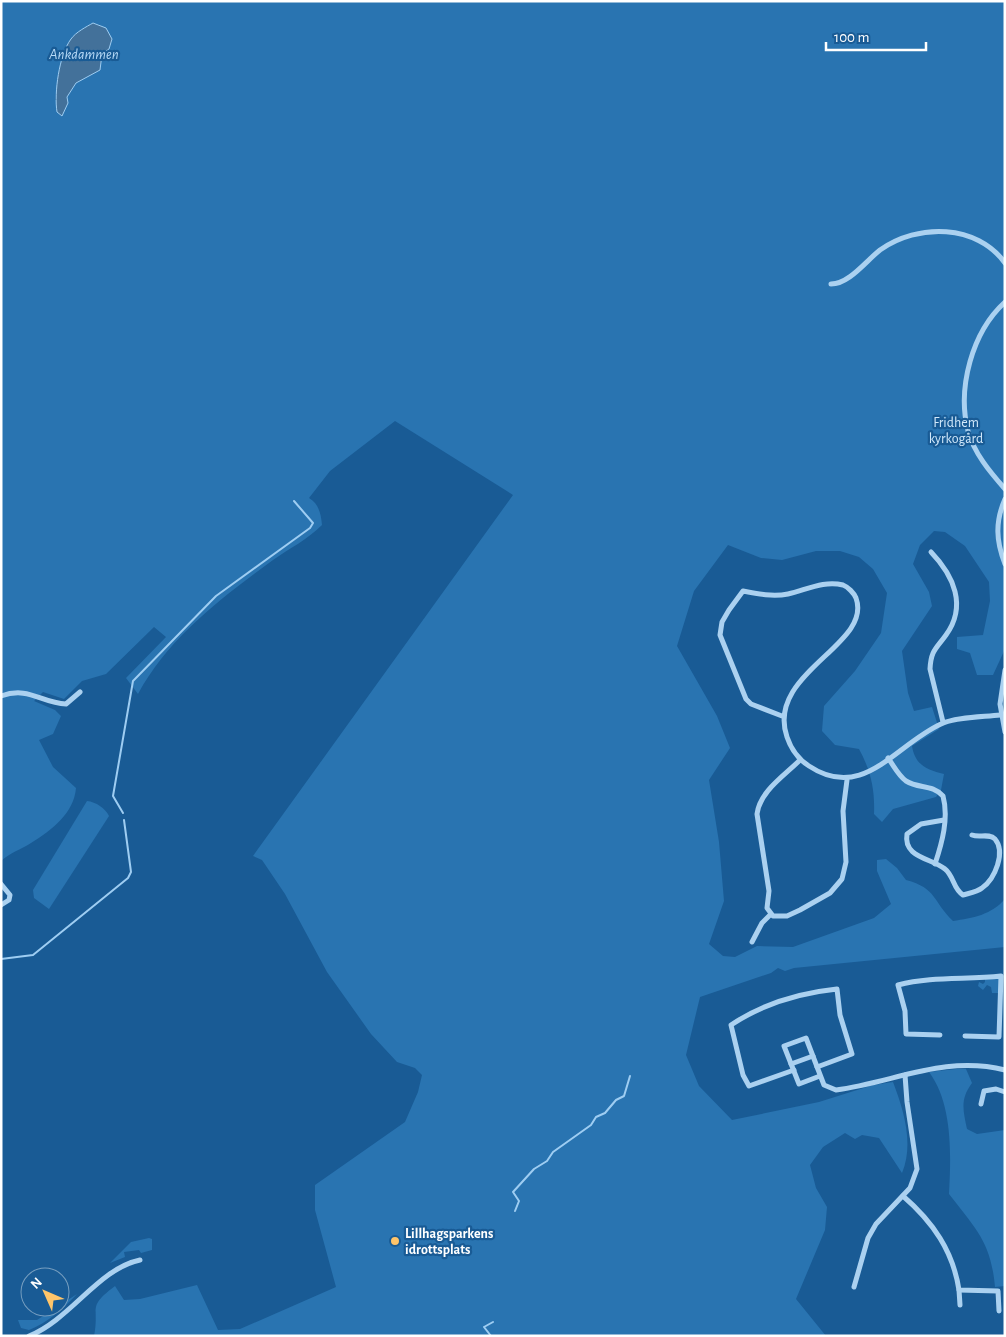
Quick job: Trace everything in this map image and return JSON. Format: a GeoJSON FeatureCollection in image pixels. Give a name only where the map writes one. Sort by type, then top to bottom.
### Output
{"type":"FeatureCollection","features":[{"type":"Feature","properties":{"kind":"street"},"geometry":{"type":"LineString","coordinates":[[831,284],[843,282],[884,248],[905,239],[937,232],[971,236],[991,248],[1005,263]]}},
{"type":"Feature","properties":{"kind":"street"},"geometry":{"type":"LineString","coordinates":[[1005,302],[983,330],[971,359],[965,386],[969,432],[983,462],[1005,490]]}},
{"type":"Feature","properties":{"kind":"street"},"geometry":{"type":"LineString","coordinates":[[1005,499],[996,529],[998,549],[1005,564]]}},
{"type":"Feature","properties":{"kind":"street"},"geometry":{"type":"LineString","coordinates":[[931,552],[947,570],[957,601],[954,622],[932,653],[930,661],[930,669],[943,722]]}},
{"type":"Feature","properties":{"kind":"street"},"geometry":{"type":"LineString","coordinates":[[782,716],[751,704],[746,699],[721,639],[722,622],[743,591],[769,596],[786,595],[829,583],[846,586],[855,595],[859,607],[856,620],[798,683],[782,716],[788,741],[800,760],[818,772],[846,780],[865,774],[923,733],[943,722],[1000,715]]}},
{"type":"Feature","properties":{"kind":"street"},"geometry":{"type":"LineString","coordinates":[[1005,670],[1000,690],[1000,715],[1005,732]]}},
{"type":"Feature","properties":{"kind":"street"},"geometry":{"type":"LineString","coordinates":[[1,696],[12,692],[24,692],[54,704],[66,704],[80,692]]}},
{"type":"Feature","properties":{"kind":"street"},"geometry":{"type":"LineString","coordinates":[[888,758],[899,774],[908,782],[939,791],[943,796],[946,806],[942,842],[935,864]]}},
{"type":"Feature","properties":{"kind":"street"},"geometry":{"type":"LineString","coordinates":[[771,914],[768,908],[769,891],[757,814],[758,805],[765,793],[800,760]]}},
{"type":"Feature","properties":{"kind":"street"},"geometry":{"type":"LineString","coordinates":[[771,914],[784,916],[800,910],[830,893],[842,879],[846,862],[843,811],[846,780]]}},
{"type":"Feature","properties":{"kind":"street"},"geometry":{"type":"LineString","coordinates":[[944,820],[921,824],[910,830],[906,835],[914,853],[922,860],[945,868],[958,892],[963,895],[982,888],[997,870],[1000,850],[992,837],[972,835]]}},
{"type":"Feature","properties":{"kind":"street"},"geometry":{"type":"LineString","coordinates":[[1,884],[10,895],[9,900],[1,905]]}},
{"type":"Feature","properties":{"kind":"street"},"geometry":{"type":"LineString","coordinates":[[752,942],[762,923],[771,914]]}},
{"type":"Feature","properties":{"kind":"street"},"geometry":{"type":"LineString","coordinates":[[940,1036],[906,1034],[905,1011],[898,985],[920,980],[976,979],[1001,976],[1000,1037],[965,1036]]}},
{"type":"Feature","properties":{"kind":"street"},"geometry":{"type":"LineString","coordinates":[[794,1070],[749,1086],[743,1075],[731,1025],[755,1009],[770,1003],[811,992],[838,989],[840,1015],[852,1054],[817,1067]]}},
{"type":"Feature","properties":{"kind":"street"},"geometry":{"type":"LineString","coordinates":[[820,1076],[799,1084],[784,1046],[806,1038],[820,1076],[827,1088],[836,1090],[957,1064],[1005,1070]]}},
{"type":"Feature","properties":{"kind":"street"},"geometry":{"type":"LineString","coordinates":[[791,1064],[813,1056]]}},
{"type":"Feature","properties":{"kind":"street"},"geometry":{"type":"LineString","coordinates":[[854,1287],[857,1271],[871,1233],[885,1214],[903,1196],[915,1177],[917,1163],[907,1102],[906,1075]]}},
{"type":"Feature","properties":{"kind":"street"},"geometry":{"type":"LineString","coordinates":[[981,1104],[984,1091],[996,1089],[1005,1092]]}},
{"type":"Feature","properties":{"kind":"street"},"geometry":{"type":"LineString","coordinates":[[903,1196],[927,1220],[942,1239],[954,1264],[960,1305]]}},
{"type":"Feature","properties":{"kind":"street"},"geometry":{"type":"LineString","coordinates":[[29,1336],[67,1312],[120,1267],[140,1260]]}},
{"type":"Feature","properties":{"kind":"street"},"geometry":{"type":"LineString","coordinates":[[959,1290],[998,1291],[999,1311]]}},
{"type":"Feature","properties":{"kind":"green space","name":"Fridhem kyrkogård"},"geometry":{"type":"Polygon","coordinates":[[[1,1],[1005,1],[1005,649],[993,675],[977,675],[970,653],[957,649],[957,637],[983,635],[990,601],[989,582],[965,546],[945,532],[934,531],[920,545],[913,564],[929,592],[932,606],[902,651],[908,693],[914,711],[932,707],[939,729],[912,746],[916,758],[923,766],[944,774],[941,790],[936,797],[893,809],[882,822],[874,814],[874,797],[871,781],[867,765],[859,749],[835,745],[822,731],[824,706],[855,671],[881,633],[887,593],[873,569],[859,557],[840,551],[816,551],[782,560],[761,558],[728,545],[694,591],[677,646],[717,716],[730,748],[709,780],[719,842],[724,901],[709,944],[723,956],[735,957],[757,946],[793,947],[874,918],[891,904],[877,871],[877,860],[886,859],[897,868],[906,880],[916,883],[929,891],[953,921],[975,917],[988,912],[1005,899],[1005,947],[794,968],[785,971],[778,968],[771,973],[700,997],[686,1055],[699,1086],[732,1120],[819,1102],[873,1085],[893,1082],[901,1104],[906,1128],[907,1151],[902,1173],[879,1138],[862,1135],[855,1139],[845,1133],[823,1147],[810,1165],[816,1188],[827,1207],[825,1230],[796,1299],[826,1336],[94,1336],[97,1304],[115,1286],[124,1300],[140,1299],[197,1285],[218,1330],[240,1329],[336,1287],[315,1210],[315,1185],[405,1122],[418,1092],[422,1075],[415,1068],[397,1062],[371,1034],[327,972],[285,894],[262,860],[253,856],[513,495],[395,421],[330,471],[309,498],[319,510],[322,525],[235,589],[198,620],[165,655],[150,674],[138,694],[126,678],[166,637],[154,627],[106,674],[82,681],[64,699],[43,692],[34,701],[55,710],[61,716],[53,734],[39,740],[53,767],[76,788],[71,805],[61,820],[39,838],[8,855],[1,861],[1,1]],[[93,23],[75,37],[69,46],[61,66],[55,100],[67,97],[76,83],[100,69],[102,54],[109,49],[112,40],[100,25],[93,23]]]}},
{"type":"Feature","properties":{"kind":"green space"},"geometry":{"type":"Polygon","coordinates":[[[87,801],[100,806],[109,816],[49,909],[34,898],[33,890],[87,801]]]}},
{"type":"Feature","properties":{"kind":"green space"},"geometry":{"type":"Polygon","coordinates":[[[999,978],[1000,993],[992,993],[991,987],[987,985],[983,990],[978,986],[979,982],[983,984],[985,982],[985,979],[999,978]]]}},
{"type":"Feature","properties":{"kind":"green space"},"geometry":{"type":"Polygon","coordinates":[[[966,1069],[972,1083],[964,1100],[964,1116],[967,1129],[977,1134],[1005,1130],[1005,1286],[995,1287],[986,1247],[981,1237],[949,1194],[949,1131],[943,1099],[929,1072],[966,1069]]]}},
{"type":"Feature","properties":{"kind":"green space"},"geometry":{"type":"Polygon","coordinates":[[[152,1239],[152,1250],[141,1253],[139,1250],[124,1252],[125,1257],[110,1263],[131,1242],[152,1239]]]}},
{"type":"Feature","properties":{"kind":"green space"},"geometry":{"type":"Polygon","coordinates":[[[42,1317],[52,1317],[29,1330],[21,1328],[18,1320],[37,1320],[42,1317]]]}},
{"type":"Feature","properties":{"kind":"water","name":"Ankdammen"},"geometry":{"type":"Polygon","coordinates":[[[93,23],[106,28],[112,39],[109,49],[102,54],[100,70],[76,83],[67,97],[68,103],[62,116],[57,112],[56,95],[58,74],[63,54],[73,36],[93,23]]]}},
{"type":"Feature","properties":{"kind":"waterway"},"geometry":{"type":"LineString","coordinates":[[123,813],[113,796],[133,681],[216,596],[310,528],[313,523],[294,501]]}},
{"type":"Feature","properties":{"kind":"waterway"},"geometry":{"type":"LineString","coordinates":[[1,959],[33,955],[128,878],[131,872],[124,820]]}},
{"type":"Feature","properties":{"kind":"waterway"},"geometry":{"type":"LineString","coordinates":[[515,1211],[519,1201],[513,1192],[534,1169],[547,1161],[553,1152],[591,1125],[596,1117],[605,1113],[616,1100],[624,1096],[630,1076]]}},
{"type":"Feature","properties":{"kind":"waterway"},"geometry":{"type":"LineString","coordinates":[[491,1336],[484,1327],[493,1322]]}},
{"type":"Feature","properties":{"kind":"place","name":"Lillhagsparkens idrottsplats"},"geometry":{"type":"Point","coordinates":[395,1241]}}]}
